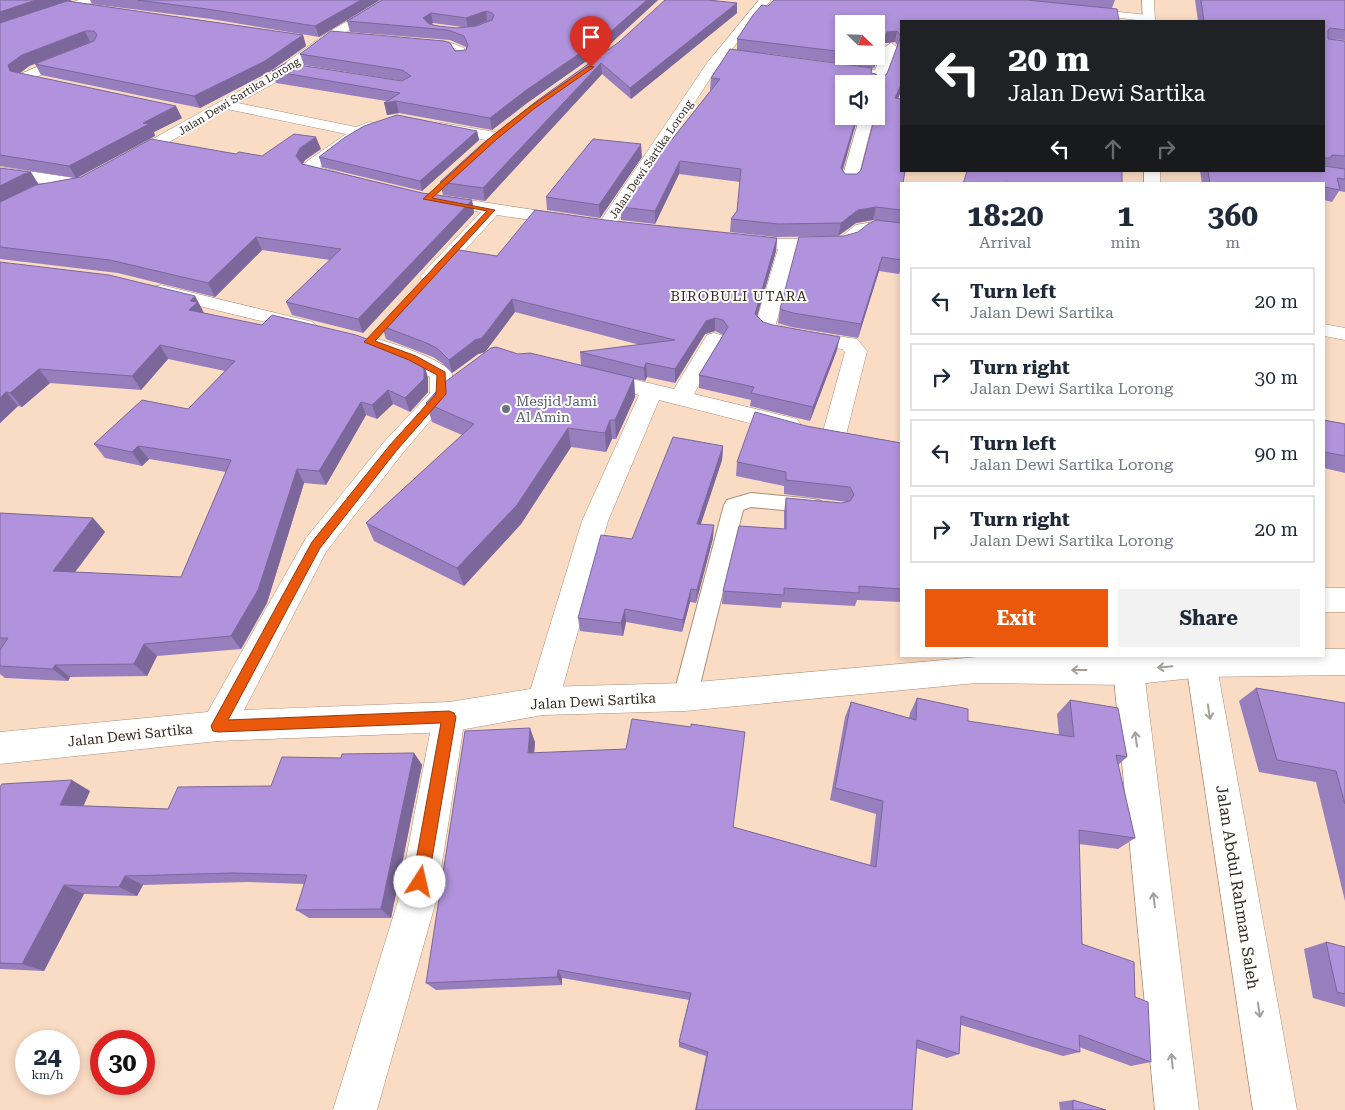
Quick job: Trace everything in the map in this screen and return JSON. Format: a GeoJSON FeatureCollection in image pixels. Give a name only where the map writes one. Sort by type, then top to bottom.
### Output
{"type":"FeatureCollection","features":[{"type":"Feature","properties":{"kind":"main road"},"geometry":{"type":"LineString","coordinates":[[0,30],[90,0]]}},
{"type":"Feature","properties":{"kind":"main road","name":"Jalan Dewi Sartika Lorong"},"geometry":{"type":"LineString","coordinates":[[115,166],[207,116],[289,68],[359,18],[392,0]]}},
{"type":"Feature","properties":{"kind":"main road","name":"Jalan Dewi Sartika Lorong"},"geometry":{"type":"LineString","coordinates":[[440,186],[422,198],[606,226],[721,54],[765,0]]}},
{"type":"Feature","properties":{"kind":"main road"},"geometry":{"type":"LineString","coordinates":[[1072,10],[1149,20],[1148,0]]}},
{"type":"Feature","properties":{"kind":"main road"},"geometry":{"type":"LineString","coordinates":[[71,6],[100,11]]}},
{"type":"Feature","properties":{"kind":"main road"},"geometry":{"type":"LineString","coordinates":[[359,18],[378,21]]}},
{"type":"Feature","properties":{"kind":"main road"},"geometry":{"type":"LineString","coordinates":[[303,40],[351,38]]}},
{"type":"Feature","properties":{"kind":"main road"},"geometry":{"type":"LineString","coordinates":[[449,46],[462,38]]}},
{"type":"Feature","properties":{"kind":"main road"},"geometry":{"type":"LineString","coordinates":[[400,42],[449,46],[460,51],[462,57]]}},
{"type":"Feature","properties":{"kind":"main road"},"geometry":{"type":"LineString","coordinates":[[880,75],[891,48]]}},
{"type":"Feature","properties":{"kind":"main road"},"geometry":{"type":"LineString","coordinates":[[71,89],[22,78],[86,50]]}},
{"type":"Feature","properties":{"kind":"main road"},"geometry":{"type":"LineString","coordinates":[[721,54],[740,56]]}},
{"type":"Feature","properties":{"kind":"main road"},"geometry":{"type":"LineString","coordinates":[[289,68],[308,71]]}},
{"type":"Feature","properties":{"kind":"main road"},"geometry":{"type":"LineString","coordinates":[[828,68],[857,75]]}},
{"type":"Feature","properties":{"kind":"main road"},"geometry":{"type":"LineString","coordinates":[[226,105],[358,132]]}},
{"type":"Feature","properties":{"kind":"main road"},"geometry":{"type":"LineString","coordinates":[[189,113],[207,116]]}},
{"type":"Feature","properties":{"kind":"main road"},"geometry":{"type":"LineString","coordinates":[[360,183],[310,169],[312,165],[358,132],[380,122]]}},
{"type":"Feature","properties":{"kind":"main road"},"geometry":{"type":"LineString","coordinates":[[428,124],[493,139]]}},
{"type":"Feature","properties":{"kind":"main road"},"geometry":{"type":"LineString","coordinates":[[849,182],[865,125]]}},
{"type":"Feature","properties":{"kind":"main road"},"geometry":{"type":"LineString","coordinates":[[0,172],[82,184]]}},
{"type":"Feature","properties":{"kind":"main road"},"geometry":{"type":"LineString","coordinates":[[39,192],[82,184],[98,175]]}},
{"type":"Feature","properties":{"kind":"main road"},"geometry":{"type":"LineString","coordinates":[[414,293],[492,210]]}},
{"type":"Feature","properties":{"kind":"main road"},"geometry":{"type":"LineString","coordinates":[[606,226],[625,228]]}},
{"type":"Feature","properties":{"kind":"main road"},"geometry":{"type":"LineString","coordinates":[[719,238],[789,244],[841,243],[851,240],[859,231],[870,227],[900,230]]}},
{"type":"Feature","properties":{"kind":"main road"},"geometry":{"type":"LineString","coordinates":[[578,373],[827,434],[855,349],[849,344],[781,333],[764,326],[789,244]]}},
{"type":"Feature","properties":{"kind":"main road"},"geometry":{"type":"LineString","coordinates":[[147,288],[321,330]]}},
{"type":"Feature","properties":{"kind":"main road"},"geometry":{"type":"LineString","coordinates":[[1325,330],[1345,334]]}},
{"type":"Feature","properties":{"kind":"main road"},"geometry":{"type":"LineString","coordinates":[[218,726],[316,545],[393,448],[451,387],[441,374],[370,336]]}},
{"type":"Feature","properties":{"kind":"main road"},"geometry":{"type":"LineString","coordinates":[[680,398],[714,339]]}},
{"type":"Feature","properties":{"kind":"main road"},"geometry":{"type":"LineString","coordinates":[[543,701],[595,521],[652,391]]}},
{"type":"Feature","properties":{"kind":"main road"},"geometry":{"type":"LineString","coordinates":[[1325,600],[1345,600]]}},
{"type":"Feature","properties":{"kind":"main road"},"geometry":{"type":"LineString","coordinates":[[977,670],[1004,657]]}},
{"type":"Feature","properties":{"kind":"main road"},"geometry":{"type":"LineString","coordinates":[[977,670],[1201,660],[1345,662]]}},
{"type":"Feature","properties":{"kind":"main road","name":"Jalan Abdul Rahman Saleh"},"geometry":{"type":"LineString","coordinates":[[1201,660],[1275,1110]]}},
{"type":"Feature","properties":{"kind":"main road"},"geometry":{"type":"LineString","coordinates":[[1128,664],[1177,1110]]}},
{"type":"Feature","properties":{"kind":"main road","name":"Jalan Dewi Sartika"},"geometry":{"type":"LineString","coordinates":[[0,748],[218,726],[449,717],[543,701],[685,697],[977,670]]}},
{"type":"Feature","properties":{"kind":"main road"},"geometry":{"type":"LineString","coordinates":[[355,1110],[417,901],[449,717]]}},
{"type":"Feature","properties":{"kind":"lane"},"geometry":{"type":"LineString","coordinates":[[685,697],[734,505],[751,500],[839,508]]}},
{"type":"Feature","properties":{"kind":"building"},"geometry":{"type":"Polygon","coordinates":[[[0,0],[36,0],[0,12],[0,0]]]}},
{"type":"Feature","properties":{"kind":"building"},"geometry":{"type":"Polygon","coordinates":[[[137,0],[361,0],[315,26],[137,0]]]}},
{"type":"Feature","properties":{"kind":"building"},"geometry":{"type":"Polygon","coordinates":[[[382,0],[647,0],[608,34],[525,91],[490,118],[396,101],[384,103],[400,93],[272,71],[286,63],[402,81],[411,76],[402,70],[300,54],[331,31],[444,41],[450,43],[455,51],[466,50],[468,45],[464,36],[448,30],[347,21],[382,0]],[[486,11],[466,18],[431,13],[423,18],[429,24],[457,28],[476,26],[492,20],[494,15],[486,11]]]}},
{"type":"Feature","properties":{"kind":"building"},"geometry":{"type":"Polygon","coordinates":[[[665,0],[708,0],[737,3],[630,88],[601,63],[483,188],[440,182],[481,145],[538,100],[619,42],[665,0]]]}},
{"type":"Feature","properties":{"kind":"building"},"geometry":{"type":"Polygon","coordinates":[[[774,0],[1027,0],[1117,9],[1119,20],[900,20],[900,35],[897,31],[887,32],[885,36],[885,15],[835,15],[835,51],[737,39],[762,5],[768,6],[774,0]]]}},
{"type":"Feature","properties":{"kind":"building"},"geometry":{"type":"Polygon","coordinates":[[[1201,0],[1345,0],[1345,30],[1330,28],[1328,30],[1328,39],[1345,41],[1345,156],[1332,155],[1330,158],[1325,158],[1325,20],[1204,20],[1201,0]]]}},
{"type":"Feature","properties":{"kind":"building"},"geometry":{"type":"Polygon","coordinates":[[[67,1],[303,35],[265,61],[194,96],[35,64],[94,41],[97,35],[94,31],[85,31],[22,55],[8,65],[10,71],[176,106],[143,123],[149,124],[69,166],[0,155],[0,23],[67,1]]]}},
{"type":"Feature","properties":{"kind":"building"},"geometry":{"type":"Polygon","coordinates":[[[900,39],[900,87],[895,98],[900,99],[900,172],[905,172],[903,182],[900,182],[900,210],[876,207],[858,210],[841,223],[778,224],[731,219],[737,211],[741,169],[680,161],[655,211],[621,207],[661,146],[666,147],[720,79],[711,78],[730,49],[835,63],[835,65],[872,68],[871,73],[876,74],[835,75],[835,125],[854,125],[841,168],[845,174],[857,174],[861,170],[873,125],[885,125],[885,75],[900,39]]]}},
{"type":"Feature","properties":{"kind":"building"},"geometry":{"type":"Polygon","coordinates":[[[397,115],[477,131],[420,181],[319,157],[364,126],[397,115]]]}},
{"type":"Feature","properties":{"kind":"building"},"geometry":{"type":"Polygon","coordinates":[[[294,134],[316,137],[300,148],[296,156],[302,164],[422,193],[472,200],[358,319],[286,302],[341,249],[256,237],[208,283],[110,260],[0,247],[0,202],[36,185],[81,177],[151,139],[236,154],[239,152],[262,156],[294,134]]]}},
{"type":"Feature","properties":{"kind":"building"},"geometry":{"type":"Polygon","coordinates":[[[593,139],[641,144],[599,205],[546,197],[593,139]]]}},
{"type":"Feature","properties":{"kind":"building"},"geometry":{"type":"Polygon","coordinates":[[[1325,166],[1345,169],[1345,179],[1337,178],[1340,190],[1325,187],[1325,182],[1210,182],[1208,172],[1325,172],[1325,166]]]}},
{"type":"Feature","properties":{"kind":"building"},"geometry":{"type":"Polygon","coordinates":[[[0,168],[31,172],[0,186],[0,168]]]}},
{"type":"Feature","properties":{"kind":"building"},"geometry":{"type":"Polygon","coordinates":[[[967,172],[1122,172],[1122,182],[964,182],[967,172]]]}},
{"type":"Feature","properties":{"kind":"building"},"geometry":{"type":"Polygon","coordinates":[[[535,210],[605,220],[777,238],[755,314],[763,322],[773,325],[840,337],[813,407],[751,393],[754,387],[699,375],[728,327],[723,320],[715,318],[706,321],[675,369],[646,363],[644,368],[580,352],[675,340],[512,299],[482,338],[475,340],[449,360],[438,349],[429,344],[382,326],[453,249],[497,256],[535,210]]]}},
{"type":"Feature","properties":{"kind":"building"},"geometry":{"type":"Polygon","coordinates":[[[876,220],[900,223],[900,260],[882,257],[861,324],[793,313],[780,309],[799,237],[844,236],[858,232],[876,220]]]}},
{"type":"Feature","properties":{"kind":"building"},"geometry":{"type":"Polygon","coordinates":[[[0,262],[109,275],[195,296],[190,301],[198,302],[189,310],[262,325],[272,315],[356,335],[399,351],[424,364],[424,379],[405,398],[388,390],[372,405],[361,402],[319,471],[297,469],[258,590],[231,636],[144,644],[134,664],[55,665],[53,669],[0,666],[0,650],[8,638],[0,638],[0,513],[93,518],[53,571],[181,577],[231,460],[138,446],[132,452],[94,444],[142,400],[188,409],[235,361],[160,345],[132,376],[39,369],[10,393],[6,392],[0,398],[0,262]]]}},
{"type":"Feature","properties":{"kind":"building"},"geometry":{"type":"Polygon","coordinates":[[[496,347],[518,354],[530,353],[634,378],[615,420],[610,420],[605,433],[568,428],[517,505],[457,568],[366,523],[474,424],[426,403],[445,382],[491,348],[496,347]]]}},
{"type":"Feature","properties":{"kind":"building"},"geometry":{"type":"Polygon","coordinates":[[[755,412],[806,426],[900,443],[900,589],[859,586],[859,593],[784,588],[784,595],[723,591],[739,526],[786,529],[786,498],[842,503],[850,501],[854,495],[850,487],[786,480],[786,472],[737,462],[755,412]]]}},
{"type":"Feature","properties":{"kind":"building"},"geometry":{"type":"Polygon","coordinates":[[[1325,420],[1345,424],[1345,456],[1325,452],[1325,420]]]}},
{"type":"Feature","properties":{"kind":"building"},"geometry":{"type":"Polygon","coordinates":[[[673,437],[723,446],[697,524],[714,525],[697,590],[691,589],[683,620],[625,609],[621,623],[578,618],[601,535],[632,539],[673,437]]]}},
{"type":"Feature","properties":{"kind":"building"},"geometry":{"type":"Polygon","coordinates":[[[1256,688],[1345,703],[1345,804],[1336,771],[1277,760],[1256,688]]]}},
{"type":"Feature","properties":{"kind":"building"},"geometry":{"type":"Polygon","coordinates":[[[917,698],[968,709],[968,721],[1074,737],[1070,700],[1118,708],[1127,757],[1116,755],[1135,838],[1079,830],[1082,944],[1134,962],[1135,997],[1148,1002],[1151,1062],[1079,1035],[1080,1052],[961,1016],[959,1054],[917,1040],[912,1110],[696,1110],[708,1052],[679,1042],[691,993],[558,970],[557,977],[426,983],[465,731],[530,728],[528,753],[626,749],[632,719],[691,727],[691,724],[745,732],[733,827],[876,867],[883,801],[835,788],[851,702],[916,720],[917,698]]]}},
{"type":"Feature","properties":{"kind":"building"},"geometry":{"type":"Polygon","coordinates":[[[414,753],[381,909],[296,910],[307,875],[233,873],[125,876],[119,887],[64,885],[22,964],[0,963],[0,787],[2,784],[72,780],[60,805],[168,809],[178,787],[271,786],[282,757],[341,758],[342,754],[414,753]]]}},
{"type":"Feature","properties":{"kind":"building"},"geometry":{"type":"Polygon","coordinates":[[[1326,942],[1345,947],[1345,994],[1337,992],[1326,942]]]}},
{"type":"Feature","properties":{"kind":"building"},"geometry":{"type":"Polygon","coordinates":[[[1073,1100],[1106,1110],[1073,1110],[1073,1100]]]}},
{"type":"Feature","properties":{"kind":"place","name":"Mesjid Jami Al Amin"},"geometry":{"type":"Point","coordinates":[506,409]}},
{"type":"Feature","properties":{"kind":"district","name":"BIROBULI UTARA"},"geometry":{"type":"Point","coordinates":[739,296]}},
{"type":"Feature","properties":{"kind":"route"},"geometry":{"type":"LineString","coordinates":[[420,882],[449,717],[218,726],[316,545],[393,448],[441,394],[441,374],[412,358],[369,342],[492,210],[426,199],[495,137],[533,107],[591,67]]}}]}
